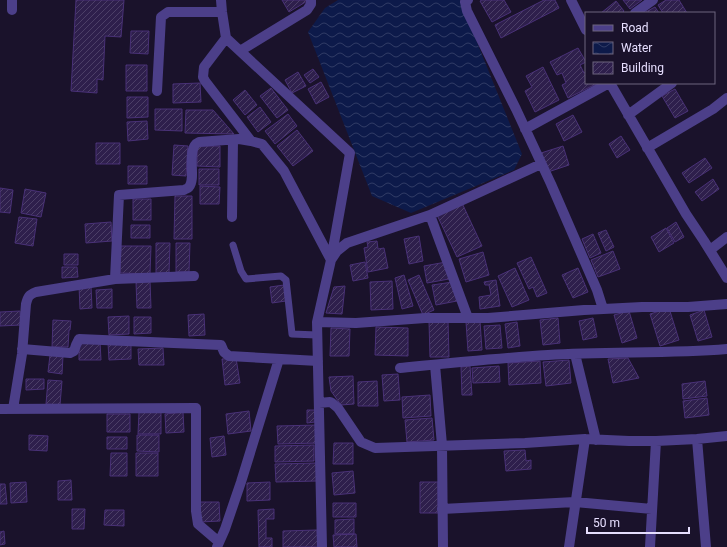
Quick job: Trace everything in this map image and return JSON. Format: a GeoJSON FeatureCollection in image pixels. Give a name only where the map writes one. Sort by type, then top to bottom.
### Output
{"type":"FeatureCollection","features":[{"type":"Feature","properties":{"kind":"street"},"geometry":{"type":"LineString","coordinates":[[222,0],[222,12],[226,38],[350,153],[331,260],[317,322],[322,547]]}},
{"type":"Feature","properties":{"kind":"street"},"geometry":{"type":"LineString","coordinates":[[240,51],[307,10],[312,0]]}},
{"type":"Feature","properties":{"kind":"street"},"geometry":{"type":"LineString","coordinates":[[468,0],[466,2],[467,11],[541,164],[597,290],[603,309]]}},
{"type":"Feature","properties":{"kind":"street"},"geometry":{"type":"LineString","coordinates":[[571,0],[585,28]]}},
{"type":"Feature","properties":{"kind":"street"},"geometry":{"type":"LineString","coordinates":[[636,12],[653,0]]}},
{"type":"Feature","properties":{"kind":"street"},"geometry":{"type":"LineString","coordinates":[[157,91],[161,17],[168,12],[222,12]]}},
{"type":"Feature","properties":{"kind":"street"},"geometry":{"type":"LineString","coordinates":[[226,38],[204,67],[203,77],[251,141]]}},
{"type":"Feature","properties":{"kind":"street"},"geometry":{"type":"LineString","coordinates":[[525,129],[608,84]]}},
{"type":"Feature","properties":{"kind":"street"},"geometry":{"type":"LineString","coordinates":[[611,84],[686,214],[727,278]]}},
{"type":"Feature","properties":{"kind":"street"},"geometry":{"type":"LineString","coordinates":[[628,115],[671,84]]}},
{"type":"Feature","properties":{"kind":"street"},"geometry":{"type":"LineString","coordinates":[[647,148],[713,109],[727,98]]}},
{"type":"Feature","properties":{"kind":"street"},"geometry":{"type":"LineString","coordinates":[[115,279],[119,195],[184,190],[189,187],[192,183],[192,153],[195,143],[199,142],[233,140],[251,141],[262,144],[284,170],[331,260]]}},
{"type":"Feature","properties":{"kind":"street"},"geometry":{"type":"LineString","coordinates":[[232,217],[233,140]]}},
{"type":"Feature","properties":{"kind":"street"},"geometry":{"type":"LineString","coordinates":[[331,260],[337,251],[347,243],[430,215],[541,164]]}},
{"type":"Feature","properties":{"kind":"street"},"geometry":{"type":"LineString","coordinates":[[430,215],[468,318]]}},
{"type":"Feature","properties":{"kind":"street"},"geometry":{"type":"LineString","coordinates":[[710,250],[727,237]]}},
{"type":"Feature","properties":{"kind":"street"},"geometry":{"type":"LineString","coordinates":[[13,408],[22,349],[26,304],[28,297],[31,294],[115,279],[194,276]]}},
{"type":"Feature","properties":{"kind":"street"},"geometry":{"type":"LineString","coordinates":[[317,322],[356,323],[425,318],[488,318],[603,309],[688,307],[727,304]]}},
{"type":"Feature","properties":{"kind":"street"},"geometry":{"type":"LineString","coordinates":[[22,349],[70,352],[74,351],[79,339],[221,345],[224,352],[229,356],[318,361]]}},
{"type":"Feature","properties":{"kind":"street"},"geometry":{"type":"LineString","coordinates":[[400,368],[549,355],[663,353],[727,349]]}},
{"type":"Feature","properties":{"kind":"street"},"geometry":{"type":"LineString","coordinates":[[575,354],[596,440]]}},
{"type":"Feature","properties":{"kind":"street"},"geometry":{"type":"LineString","coordinates":[[0,409],[196,408],[196,511],[198,524],[218,544],[241,482],[279,359]]}},
{"type":"Feature","properties":{"kind":"street"},"geometry":{"type":"LineString","coordinates":[[435,365],[442,445],[443,547]]}},
{"type":"Feature","properties":{"kind":"street"},"geometry":{"type":"LineString","coordinates":[[319,403],[332,402],[338,408],[361,442],[374,448],[525,443],[585,439],[629,442],[727,436]]}},
{"type":"Feature","properties":{"kind":"street"},"geometry":{"type":"LineString","coordinates":[[569,547],[585,439]]}},
{"type":"Feature","properties":{"kind":"street"},"geometry":{"type":"LineString","coordinates":[[697,439],[706,547]]}},
{"type":"Feature","properties":{"kind":"street"},"geometry":{"type":"LineString","coordinates":[[650,547],[656,441]]}},
{"type":"Feature","properties":{"kind":"street"},"geometry":{"type":"LineString","coordinates":[[442,509],[575,502],[652,509]]}},
{"type":"Feature","properties":{"kind":"lane"},"geometry":{"type":"LineString","coordinates":[[233,245],[246,279],[281,276],[286,280],[292,334],[317,335]]}},
{"type":"Feature","properties":{"kind":"water"},"geometry":{"type":"Polygon","coordinates":[[[338,0],[460,0],[522,154],[514,170],[411,213],[372,196],[308,32],[325,8],[338,0]]]}},
{"type":"Feature","properties":{"kind":"building"},"geometry":{"type":"Polygon","coordinates":[[[76,0],[124,0],[121,37],[105,36],[103,80],[97,79],[97,93],[71,91],[76,0]]]}},
{"type":"Feature","properties":{"kind":"building"},"geometry":{"type":"Polygon","coordinates":[[[282,0],[309,0],[289,12],[282,0]]]}},
{"type":"Feature","properties":{"kind":"building"},"geometry":{"type":"Polygon","coordinates":[[[504,0],[511,12],[492,22],[480,1],[504,0]]]}},
{"type":"Feature","properties":{"kind":"building"},"geometry":{"type":"Polygon","coordinates":[[[544,0],[555,0],[559,8],[501,38],[495,25],[544,0]]]}},
{"type":"Feature","properties":{"kind":"building"},"geometry":{"type":"Polygon","coordinates":[[[623,0],[642,0],[630,9],[623,0]]]}},
{"type":"Feature","properties":{"kind":"building"},"geometry":{"type":"Polygon","coordinates":[[[666,0],[679,0],[686,12],[662,12],[658,5],[666,0]]]}},
{"type":"Feature","properties":{"kind":"building"},"geometry":{"type":"Polygon","coordinates":[[[616,1],[624,11],[623,12],[602,12],[616,1]]]}},
{"type":"Feature","properties":{"kind":"building"},"geometry":{"type":"Polygon","coordinates":[[[655,7],[658,12],[646,12],[655,7]]]}},
{"type":"Feature","properties":{"kind":"building"},"geometry":{"type":"Polygon","coordinates":[[[131,31],[149,31],[148,54],[130,53],[131,31]]]}},
{"type":"Feature","properties":{"kind":"building"},"geometry":{"type":"Polygon","coordinates":[[[578,48],[585,60],[585,62],[580,65],[585,72],[585,84],[596,84],[568,98],[562,85],[566,83],[562,73],[557,75],[550,62],[578,48]]]}},
{"type":"Feature","properties":{"kind":"building"},"geometry":{"type":"Polygon","coordinates":[[[126,65],[147,65],[147,91],[126,91],[126,65]]]}},
{"type":"Feature","properties":{"kind":"building"},"geometry":{"type":"Polygon","coordinates":[[[543,67],[559,100],[535,112],[525,91],[532,87],[526,76],[543,67]]]}},
{"type":"Feature","properties":{"kind":"building"},"geometry":{"type":"Polygon","coordinates":[[[313,69],[319,77],[310,83],[304,75],[313,69]]]}},
{"type":"Feature","properties":{"kind":"building"},"geometry":{"type":"Polygon","coordinates":[[[298,72],[306,86],[292,93],[285,80],[298,72]]]}},
{"type":"Feature","properties":{"kind":"building"},"geometry":{"type":"Polygon","coordinates":[[[321,82],[329,97],[316,104],[308,89],[321,82]]]}},
{"type":"Feature","properties":{"kind":"building"},"geometry":{"type":"Polygon","coordinates":[[[200,83],[201,102],[173,103],[173,84],[200,83]]]}},
{"type":"Feature","properties":{"kind":"building"},"geometry":{"type":"Polygon","coordinates":[[[271,88],[288,110],[277,118],[260,96],[271,88]]]}},
{"type":"Feature","properties":{"kind":"building"},"geometry":{"type":"Polygon","coordinates":[[[675,89],[688,111],[675,118],[662,96],[675,89]]]}},
{"type":"Feature","properties":{"kind":"building"},"geometry":{"type":"Polygon","coordinates":[[[245,90],[257,105],[245,115],[233,100],[245,90]]]}},
{"type":"Feature","properties":{"kind":"building"},"geometry":{"type":"Polygon","coordinates":[[[127,97],[148,97],[148,117],[127,118],[127,97]]]}},
{"type":"Feature","properties":{"kind":"building"},"geometry":{"type":"Polygon","coordinates":[[[260,107],[271,122],[258,132],[247,117],[260,107]]]}},
{"type":"Feature","properties":{"kind":"building"},"geometry":{"type":"Polygon","coordinates":[[[155,109],[182,109],[182,131],[155,130],[155,109]]]}},
{"type":"Feature","properties":{"kind":"building"},"geometry":{"type":"Polygon","coordinates":[[[186,110],[213,110],[234,134],[185,133],[186,110]]]}},
{"type":"Feature","properties":{"kind":"building"},"geometry":{"type":"Polygon","coordinates":[[[288,114],[297,126],[275,144],[265,131],[288,114]]]}},
{"type":"Feature","properties":{"kind":"building"},"geometry":{"type":"Polygon","coordinates":[[[573,115],[582,132],[564,141],[556,124],[573,115]]]}},
{"type":"Feature","properties":{"kind":"building"},"geometry":{"type":"Polygon","coordinates":[[[147,121],[148,139],[128,141],[127,122],[147,121]]]}},
{"type":"Feature","properties":{"kind":"building"},"geometry":{"type":"Polygon","coordinates":[[[297,130],[313,151],[293,166],[277,146],[297,130]]]}},
{"type":"Feature","properties":{"kind":"building"},"geometry":{"type":"Polygon","coordinates":[[[621,136],[630,150],[617,158],[609,144],[621,136]]]}},
{"type":"Feature","properties":{"kind":"building"},"geometry":{"type":"Polygon","coordinates":[[[96,143],[120,143],[120,164],[96,164],[96,143]]]}},
{"type":"Feature","properties":{"kind":"building"},"geometry":{"type":"Polygon","coordinates":[[[174,145],[188,146],[186,176],[172,175],[174,145]]]}},
{"type":"Feature","properties":{"kind":"building"},"geometry":{"type":"Polygon","coordinates":[[[197,146],[220,146],[220,167],[197,166],[197,146]]]}},
{"type":"Feature","properties":{"kind":"building"},"geometry":{"type":"Polygon","coordinates":[[[563,146],[569,165],[548,172],[541,153],[563,146]]]}},
{"type":"Feature","properties":{"kind":"building"},"geometry":{"type":"Polygon","coordinates":[[[705,158],[712,168],[689,183],[682,173],[705,158]]]}},
{"type":"Feature","properties":{"kind":"building"},"geometry":{"type":"Polygon","coordinates":[[[128,166],[147,166],[147,184],[128,184],[128,166]]]}},
{"type":"Feature","properties":{"kind":"building"},"geometry":{"type":"Polygon","coordinates":[[[199,169],[219,169],[219,185],[199,185],[199,169]]]}},
{"type":"Feature","properties":{"kind":"building"},"geometry":{"type":"Polygon","coordinates":[[[713,179],[719,189],[702,201],[695,192],[713,179]]]}},
{"type":"Feature","properties":{"kind":"building"},"geometry":{"type":"Polygon","coordinates":[[[200,186],[220,187],[219,204],[200,204],[200,186]]]}},
{"type":"Feature","properties":{"kind":"building"},"geometry":{"type":"Polygon","coordinates":[[[0,188],[13,190],[10,213],[0,212],[0,188]]]}},
{"type":"Feature","properties":{"kind":"building"},"geometry":{"type":"Polygon","coordinates":[[[25,189],[46,193],[41,217],[21,213],[25,189]]]}},
{"type":"Feature","properties":{"kind":"building"},"geometry":{"type":"Polygon","coordinates":[[[175,196],[192,196],[192,239],[174,239],[175,196]]]}},
{"type":"Feature","properties":{"kind":"building"},"geometry":{"type":"Polygon","coordinates":[[[133,199],[151,199],[151,220],[133,220],[133,199]]]}},
{"type":"Feature","properties":{"kind":"building"},"geometry":{"type":"Polygon","coordinates":[[[462,203],[482,246],[457,257],[437,215],[462,203]]]}},
{"type":"Feature","properties":{"kind":"building"},"geometry":{"type":"Polygon","coordinates":[[[19,217],[37,219],[33,246],[15,243],[19,217]]]}},
{"type":"Feature","properties":{"kind":"building"},"geometry":{"type":"Polygon","coordinates":[[[111,222],[112,241],[86,243],[85,224],[111,222]]]}},
{"type":"Feature","properties":{"kind":"building"},"geometry":{"type":"Polygon","coordinates":[[[676,222],[684,237],[675,242],[667,228],[676,222]]]}},
{"type":"Feature","properties":{"kind":"building"},"geometry":{"type":"Polygon","coordinates":[[[131,225],[150,225],[150,238],[131,238],[131,225]]]}},
{"type":"Feature","properties":{"kind":"building"},"geometry":{"type":"Polygon","coordinates":[[[666,228],[674,243],[659,252],[651,237],[666,228]]]}},
{"type":"Feature","properties":{"kind":"building"},"geometry":{"type":"Polygon","coordinates":[[[606,230],[614,247],[606,251],[598,233],[606,230]]]}},
{"type":"Feature","properties":{"kind":"building"},"geometry":{"type":"Polygon","coordinates":[[[593,234],[601,253],[590,258],[582,239],[593,234]]]}},
{"type":"Feature","properties":{"kind":"building"},"geometry":{"type":"Polygon","coordinates":[[[419,236],[423,261],[409,264],[404,239],[419,236]]]}},
{"type":"Feature","properties":{"kind":"building"},"geometry":{"type":"Polygon","coordinates":[[[377,241],[378,249],[384,248],[388,268],[368,272],[364,248],[368,247],[367,242],[377,241]]]}},
{"type":"Feature","properties":{"kind":"building"},"geometry":{"type":"Polygon","coordinates":[[[156,243],[170,243],[169,273],[156,273],[156,243]]]}},
{"type":"Feature","properties":{"kind":"building"},"geometry":{"type":"Polygon","coordinates":[[[176,243],[190,243],[189,272],[176,272],[176,243]]]}},
{"type":"Feature","properties":{"kind":"building"},"geometry":{"type":"Polygon","coordinates":[[[121,246],[151,246],[150,274],[120,273],[121,246]]]}},
{"type":"Feature","properties":{"kind":"building"},"geometry":{"type":"Polygon","coordinates":[[[613,251],[620,269],[598,277],[591,260],[613,251]]]}},
{"type":"Feature","properties":{"kind":"building"},"geometry":{"type":"Polygon","coordinates":[[[483,252],[489,275],[466,282],[459,259],[483,252]]]}},
{"type":"Feature","properties":{"kind":"building"},"geometry":{"type":"Polygon","coordinates":[[[64,254],[78,254],[78,265],[64,265],[64,254]]]}},
{"type":"Feature","properties":{"kind":"building"},"geometry":{"type":"Polygon","coordinates":[[[531,257],[547,293],[537,297],[533,287],[529,289],[517,263],[531,257]]]}},
{"type":"Feature","properties":{"kind":"building"},"geometry":{"type":"Polygon","coordinates":[[[365,262],[368,278],[353,281],[350,265],[365,262]]]}},
{"type":"Feature","properties":{"kind":"building"},"geometry":{"type":"Polygon","coordinates":[[[446,262],[449,279],[427,283],[424,266],[446,262]]]}},
{"type":"Feature","properties":{"kind":"building"},"geometry":{"type":"Polygon","coordinates":[[[62,267],[77,267],[78,277],[62,278],[62,267]]]}},
{"type":"Feature","properties":{"kind":"building"},"geometry":{"type":"Polygon","coordinates":[[[515,268],[529,300],[512,307],[498,276],[515,268]]]}},
{"type":"Feature","properties":{"kind":"building"},"geometry":{"type":"Polygon","coordinates":[[[578,268],[588,292],[573,298],[562,275],[578,268]]]}},
{"type":"Feature","properties":{"kind":"building"},"geometry":{"type":"Polygon","coordinates":[[[404,275],[413,306],[402,309],[395,278],[404,275]]]}},
{"type":"Feature","properties":{"kind":"building"},"geometry":{"type":"Polygon","coordinates":[[[419,275],[434,310],[423,315],[408,280],[419,275]]]}},
{"type":"Feature","properties":{"kind":"building"},"geometry":{"type":"Polygon","coordinates":[[[496,280],[500,306],[480,309],[479,297],[491,295],[489,285],[485,285],[484,282],[496,280]]]}},
{"type":"Feature","properties":{"kind":"building"},"geometry":{"type":"Polygon","coordinates":[[[150,281],[151,308],[137,308],[136,282],[150,281]]]}},
{"type":"Feature","properties":{"kind":"building"},"geometry":{"type":"Polygon","coordinates":[[[392,281],[393,309],[371,310],[370,282],[392,281]]]}},
{"type":"Feature","properties":{"kind":"building"},"geometry":{"type":"Polygon","coordinates":[[[453,282],[457,301],[436,305],[432,285],[453,282]]]}},
{"type":"Feature","properties":{"kind":"building"},"geometry":{"type":"Polygon","coordinates":[[[284,285],[286,301],[272,303],[270,287],[284,285]]]}},
{"type":"Feature","properties":{"kind":"building"},"geometry":{"type":"Polygon","coordinates":[[[79,286],[91,286],[92,308],[80,309],[79,286]]]}},
{"type":"Feature","properties":{"kind":"building"},"geometry":{"type":"Polygon","coordinates":[[[345,286],[342,314],[326,313],[334,287],[345,286]]]}},
{"type":"Feature","properties":{"kind":"building"},"geometry":{"type":"Polygon","coordinates":[[[112,289],[112,308],[97,308],[96,290],[112,289]]]}},
{"type":"Feature","properties":{"kind":"building"},"geometry":{"type":"Polygon","coordinates":[[[669,308],[679,340],[660,346],[650,314],[669,308]]]}},
{"type":"Feature","properties":{"kind":"building"},"geometry":{"type":"Polygon","coordinates":[[[704,310],[712,337],[698,341],[690,315],[704,310]]]}},
{"type":"Feature","properties":{"kind":"building"},"geometry":{"type":"Polygon","coordinates":[[[20,311],[21,325],[0,326],[0,312],[20,311]]]}},
{"type":"Feature","properties":{"kind":"building"},"geometry":{"type":"Polygon","coordinates":[[[629,311],[637,338],[622,343],[614,315],[629,311]]]}},
{"type":"Feature","properties":{"kind":"building"},"geometry":{"type":"Polygon","coordinates":[[[204,314],[205,335],[189,336],[188,315],[204,314]]]}},
{"type":"Feature","properties":{"kind":"building"},"geometry":{"type":"Polygon","coordinates":[[[129,316],[129,334],[109,335],[108,317],[129,316]]]}},
{"type":"Feature","properties":{"kind":"building"},"geometry":{"type":"Polygon","coordinates":[[[134,317],[151,317],[151,333],[134,334],[134,317]]]}},
{"type":"Feature","properties":{"kind":"building"},"geometry":{"type":"Polygon","coordinates":[[[558,318],[560,343],[543,345],[540,320],[558,318]]]}},
{"type":"Feature","properties":{"kind":"building"},"geometry":{"type":"Polygon","coordinates":[[[593,318],[597,337],[583,340],[579,321],[593,318]]]}},
{"type":"Feature","properties":{"kind":"building"},"geometry":{"type":"Polygon","coordinates":[[[53,320],[71,321],[68,347],[52,347],[53,320]]]}},
{"type":"Feature","properties":{"kind":"building"},"geometry":{"type":"Polygon","coordinates":[[[448,321],[449,357],[430,357],[429,322],[448,321]]]}},
{"type":"Feature","properties":{"kind":"building"},"geometry":{"type":"Polygon","coordinates":[[[480,321],[482,350],[468,351],[466,322],[480,321]]]}},
{"type":"Feature","properties":{"kind":"building"},"geometry":{"type":"Polygon","coordinates":[[[517,322],[520,346],[508,348],[505,324],[517,322]]]}},
{"type":"Feature","properties":{"kind":"building"},"geometry":{"type":"Polygon","coordinates":[[[500,325],[502,348],[486,349],[484,326],[500,325]]]}},
{"type":"Feature","properties":{"kind":"building"},"geometry":{"type":"Polygon","coordinates":[[[376,327],[408,328],[408,356],[375,355],[376,327]]]}},
{"type":"Feature","properties":{"kind":"building"},"geometry":{"type":"Polygon","coordinates":[[[331,328],[350,329],[349,356],[330,356],[331,328]]]}},
{"type":"Feature","properties":{"kind":"building"},"geometry":{"type":"Polygon","coordinates":[[[100,342],[101,360],[79,360],[79,343],[100,342]]]}},
{"type":"Feature","properties":{"kind":"building"},"geometry":{"type":"Polygon","coordinates":[[[131,342],[131,359],[109,360],[108,343],[131,342]]]}},
{"type":"Feature","properties":{"kind":"building"},"geometry":{"type":"Polygon","coordinates":[[[163,348],[164,365],[139,365],[138,349],[163,348]]]}},
{"type":"Feature","properties":{"kind":"building"},"geometry":{"type":"Polygon","coordinates":[[[50,355],[63,356],[62,374],[48,372],[50,355]]]}},
{"type":"Feature","properties":{"kind":"building"},"geometry":{"type":"Polygon","coordinates":[[[236,358],[240,383],[225,385],[222,359],[236,358]]]}},
{"type":"Feature","properties":{"kind":"building"},"geometry":{"type":"Polygon","coordinates":[[[628,358],[639,378],[613,383],[608,359],[628,358]]]}},
{"type":"Feature","properties":{"kind":"building"},"geometry":{"type":"Polygon","coordinates":[[[569,360],[571,383],[546,386],[543,362],[569,360]]]}},
{"type":"Feature","properties":{"kind":"building"},"geometry":{"type":"Polygon","coordinates":[[[540,361],[541,383],[509,385],[508,363],[540,361]]]}},
{"type":"Feature","properties":{"kind":"building"},"geometry":{"type":"Polygon","coordinates":[[[470,366],[472,395],[462,395],[461,367],[470,366]]]}},
{"type":"Feature","properties":{"kind":"building"},"geometry":{"type":"Polygon","coordinates":[[[499,366],[500,382],[473,383],[472,368],[499,366]]]}},
{"type":"Feature","properties":{"kind":"building"},"geometry":{"type":"Polygon","coordinates":[[[398,374],[400,400],[384,401],[382,375],[398,374]]]}},
{"type":"Feature","properties":{"kind":"building"},"geometry":{"type":"Polygon","coordinates":[[[353,376],[354,404],[341,405],[331,391],[329,377],[353,376]]]}},
{"type":"Feature","properties":{"kind":"building"},"geometry":{"type":"Polygon","coordinates":[[[26,379],[44,379],[44,389],[26,390],[26,379]]]}},
{"type":"Feature","properties":{"kind":"building"},"geometry":{"type":"Polygon","coordinates":[[[48,380],[62,381],[60,405],[46,404],[48,380]]]}},
{"type":"Feature","properties":{"kind":"building"},"geometry":{"type":"Polygon","coordinates":[[[377,381],[378,406],[358,406],[358,382],[377,381]]]}},
{"type":"Feature","properties":{"kind":"building"},"geometry":{"type":"Polygon","coordinates":[[[705,381],[707,396],[683,399],[682,384],[705,381]]]}},
{"type":"Feature","properties":{"kind":"building"},"geometry":{"type":"Polygon","coordinates":[[[430,395],[431,416],[403,418],[402,397],[430,395]]]}},
{"type":"Feature","properties":{"kind":"building"},"geometry":{"type":"Polygon","coordinates":[[[707,398],[709,415],[685,418],[683,401],[707,398]]]}},
{"type":"Feature","properties":{"kind":"building"},"geometry":{"type":"Polygon","coordinates":[[[307,410],[315,410],[315,422],[307,423],[307,410]]]}},
{"type":"Feature","properties":{"kind":"building"},"geometry":{"type":"Polygon","coordinates":[[[249,411],[251,431],[228,434],[226,414],[249,411]]]}},
{"type":"Feature","properties":{"kind":"building"},"geometry":{"type":"Polygon","coordinates":[[[139,412],[161,412],[161,434],[138,434],[139,412]]]}},
{"type":"Feature","properties":{"kind":"building"},"geometry":{"type":"Polygon","coordinates":[[[183,412],[184,432],[166,433],[165,414],[183,412]]]}},
{"type":"Feature","properties":{"kind":"building"},"geometry":{"type":"Polygon","coordinates":[[[107,414],[130,414],[130,432],[107,432],[107,414]]]}},
{"type":"Feature","properties":{"kind":"building"},"geometry":{"type":"Polygon","coordinates":[[[432,418],[434,440],[407,442],[405,420],[432,418]]]}},
{"type":"Feature","properties":{"kind":"building"},"geometry":{"type":"Polygon","coordinates":[[[318,425],[319,443],[278,444],[277,426],[318,425]]]}},
{"type":"Feature","properties":{"kind":"building"},"geometry":{"type":"Polygon","coordinates":[[[29,435],[48,436],[47,451],[29,450],[29,435]]]}},
{"type":"Feature","properties":{"kind":"building"},"geometry":{"type":"Polygon","coordinates":[[[137,435],[159,435],[159,452],[137,451],[137,435]]]}},
{"type":"Feature","properties":{"kind":"building"},"geometry":{"type":"Polygon","coordinates":[[[224,436],[226,455],[212,457],[210,438],[224,436]]]}},
{"type":"Feature","properties":{"kind":"building"},"geometry":{"type":"Polygon","coordinates":[[[107,437],[127,437],[127,449],[107,449],[107,437]]]}},
{"type":"Feature","properties":{"kind":"building"},"geometry":{"type":"Polygon","coordinates":[[[334,443],[353,443],[353,464],[333,464],[334,443]]]}},
{"type":"Feature","properties":{"kind":"building"},"geometry":{"type":"Polygon","coordinates":[[[314,445],[314,461],[275,462],[275,446],[314,445]]]}},
{"type":"Feature","properties":{"kind":"building"},"geometry":{"type":"Polygon","coordinates":[[[525,450],[526,461],[531,460],[531,469],[506,471],[504,451],[525,450]]]}},
{"type":"Feature","properties":{"kind":"building"},"geometry":{"type":"Polygon","coordinates":[[[111,453],[127,453],[127,476],[110,476],[111,453]]]}},
{"type":"Feature","properties":{"kind":"building"},"geometry":{"type":"Polygon","coordinates":[[[136,453],[158,453],[158,476],[136,476],[136,453]]]}},
{"type":"Feature","properties":{"kind":"building"},"geometry":{"type":"Polygon","coordinates":[[[317,463],[317,481],[276,482],[275,464],[317,463]]]}},
{"type":"Feature","properties":{"kind":"building"},"geometry":{"type":"Polygon","coordinates":[[[353,471],[355,493],[334,495],[332,473],[353,471]]]}},
{"type":"Feature","properties":{"kind":"building"},"geometry":{"type":"Polygon","coordinates":[[[71,480],[72,500],[58,500],[58,481],[71,480]]]}},
{"type":"Feature","properties":{"kind":"building"},"geometry":{"type":"Polygon","coordinates":[[[26,482],[27,502],[11,503],[10,483],[26,482]]]}},
{"type":"Feature","properties":{"kind":"building"},"geometry":{"type":"Polygon","coordinates":[[[270,482],[270,500],[247,501],[247,483],[270,482]]]}},
{"type":"Feature","properties":{"kind":"building"},"geometry":{"type":"Polygon","coordinates":[[[420,482],[438,482],[438,513],[420,513],[420,482]]]}},
{"type":"Feature","properties":{"kind":"building"},"geometry":{"type":"Polygon","coordinates":[[[0,484],[5,484],[7,504],[0,504],[0,484]]]}},
{"type":"Feature","properties":{"kind":"building"},"geometry":{"type":"Polygon","coordinates":[[[200,502],[219,502],[220,521],[200,522],[200,502]]]}},
{"type":"Feature","properties":{"kind":"building"},"geometry":{"type":"Polygon","coordinates":[[[333,503],[356,503],[356,517],[333,517],[333,503]]]}},
{"type":"Feature","properties":{"kind":"building"},"geometry":{"type":"Polygon","coordinates":[[[72,509],[85,509],[84,529],[72,529],[72,509]]]}},
{"type":"Feature","properties":{"kind":"building"},"geometry":{"type":"Polygon","coordinates":[[[274,509],[274,519],[266,519],[266,538],[272,538],[272,547],[259,547],[258,510],[274,509]]]}},
{"type":"Feature","properties":{"kind":"building"},"geometry":{"type":"Polygon","coordinates":[[[105,510],[124,510],[124,526],[104,525],[105,510]]]}},
{"type":"Feature","properties":{"kind":"building"},"geometry":{"type":"Polygon","coordinates":[[[354,519],[354,534],[335,534],[335,520],[354,519]]]}},
{"type":"Feature","properties":{"kind":"building"},"geometry":{"type":"Polygon","coordinates":[[[317,530],[318,547],[283,547],[283,531],[317,530]]]}},
{"type":"Feature","properties":{"kind":"building"},"geometry":{"type":"Polygon","coordinates":[[[4,531],[5,544],[0,545],[0,532],[4,531]]]}},
{"type":"Feature","properties":{"kind":"building"},"geometry":{"type":"Polygon","coordinates":[[[356,534],[357,547],[334,547],[333,535],[356,534]]]}}]}
